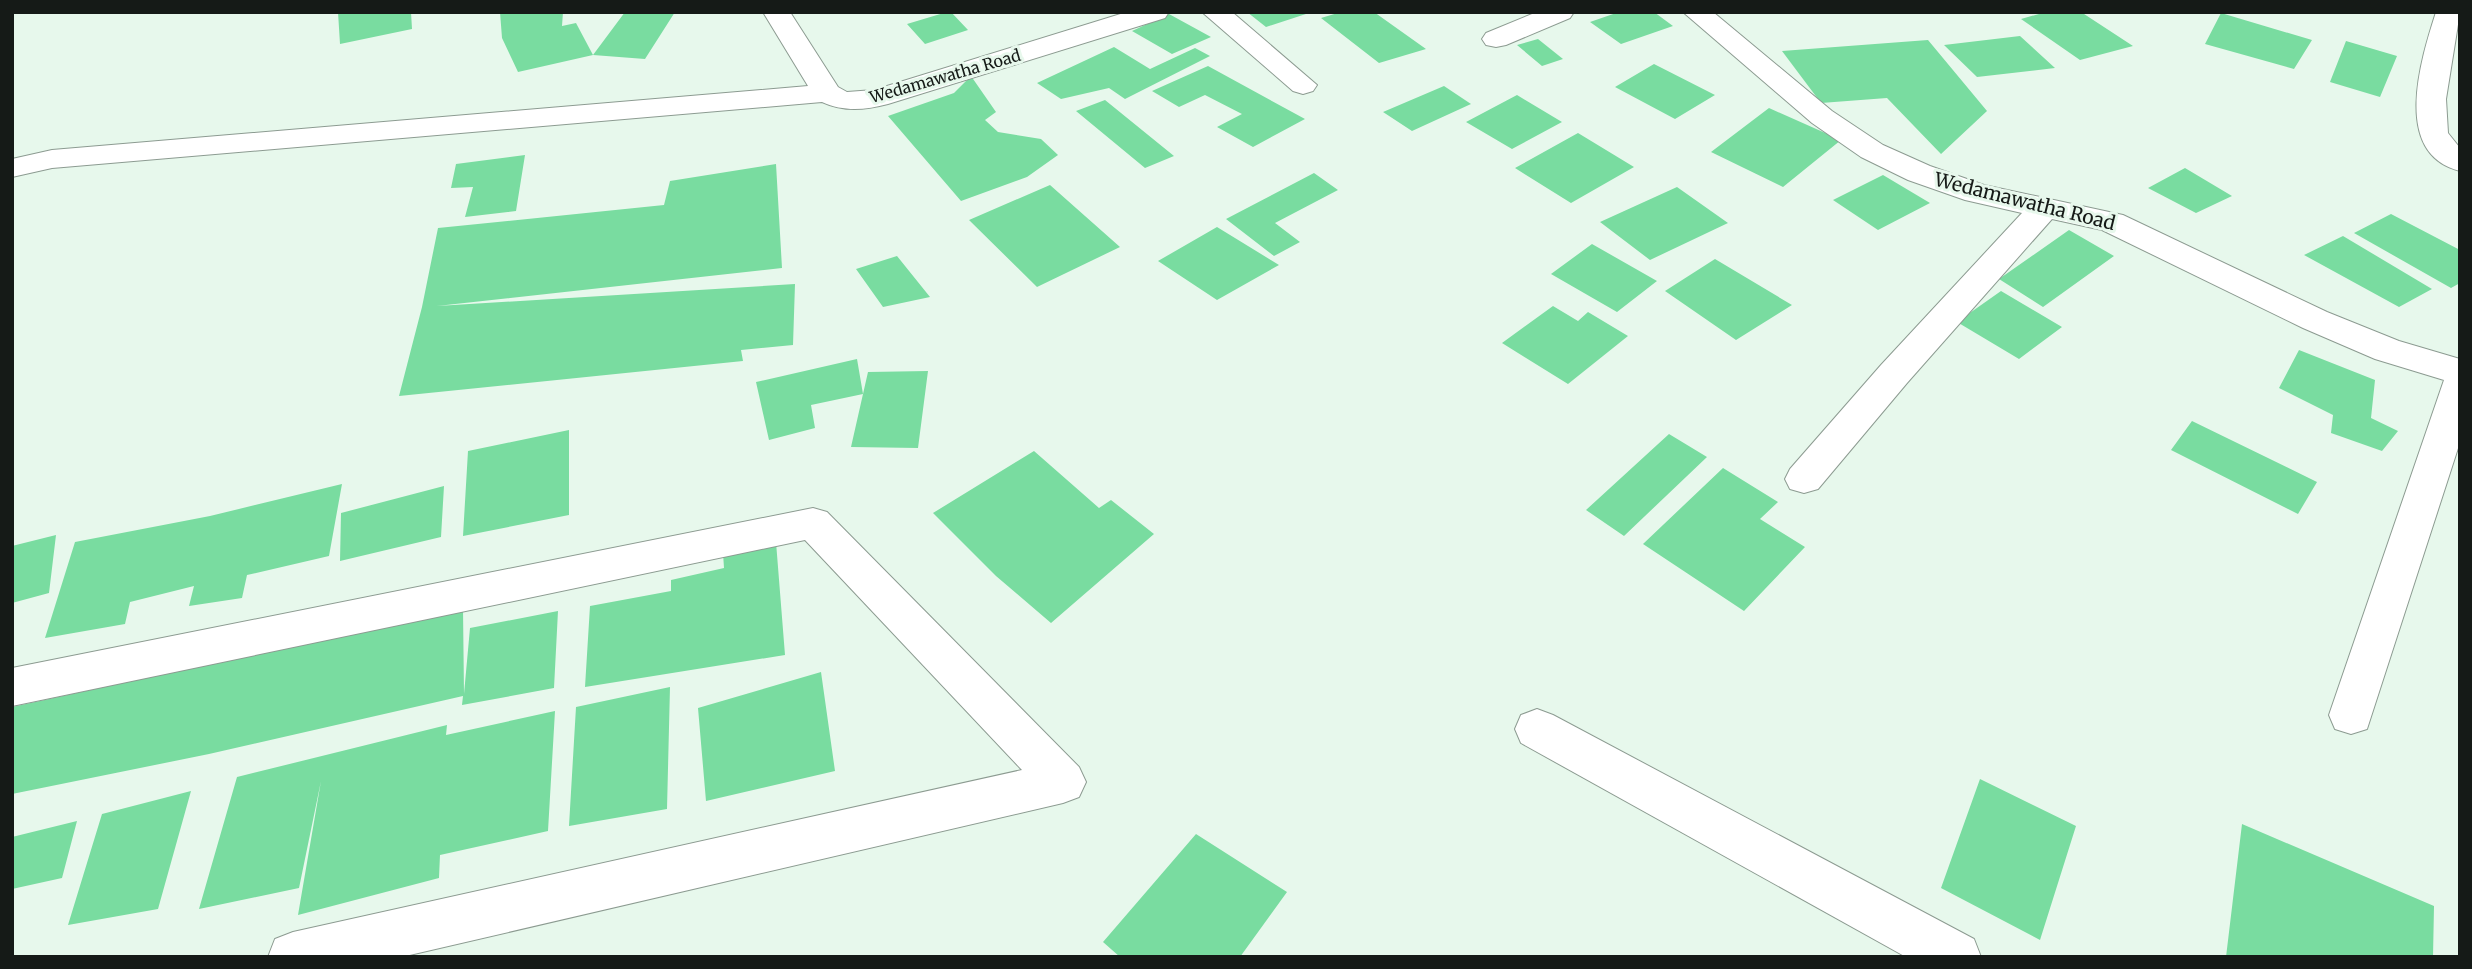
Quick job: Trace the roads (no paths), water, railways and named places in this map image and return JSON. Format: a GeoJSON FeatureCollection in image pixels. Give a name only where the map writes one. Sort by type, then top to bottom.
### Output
{"type":"FeatureCollection","features":[{"type":"Feature","properties":{"kind":"street"},"geometry":{"type":"LineString","coordinates":[[776,12],[827,93]]}},
{"type":"Feature","properties":{"kind":"street","name":"Wedamawatha Road"},"geometry":{"type":"LineString","coordinates":[[12,168],[52,159],[827,93],[836,100],[850,102],[878,98],[1156,12]]}},
{"type":"Feature","properties":{"kind":"street"},"geometry":{"type":"LineString","coordinates":[[1215,12],[1303,85]]}},
{"type":"Feature","properties":{"kind":"street"},"geometry":{"type":"LineString","coordinates":[[1496,39],[1561,12]]}},
{"type":"Feature","properties":{"kind":"street","name":"Wedamawatha Road"},"geometry":{"type":"LineString","coordinates":[[1696,12],[1822,117],[1872,151],[1919,173],[1976,193],[2112,222],[2315,320],[2387,350],[2460,372]]}},
{"type":"Feature","properties":{"kind":"street"},"geometry":{"type":"LineString","coordinates":[[2449,12],[2436,62],[2431,120],[2438,144],[2460,162]]}},
{"type":"Feature","properties":{"kind":"street"},"geometry":{"type":"LineString","coordinates":[[1804,479],[1894,374],[2044,208]]}},
{"type":"Feature","properties":{"kind":"street"},"geometry":{"type":"LineString","coordinates":[[2351,715],[2460,384]]}},
{"type":"Feature","properties":{"kind":"street"},"geometry":{"type":"LineString","coordinates":[[12,687],[813,523],[1063,782],[293,957]]}},
{"type":"Feature","properties":{"kind":"street"},"geometry":{"type":"LineString","coordinates":[[1537,729],[1939,953]]}}]}
